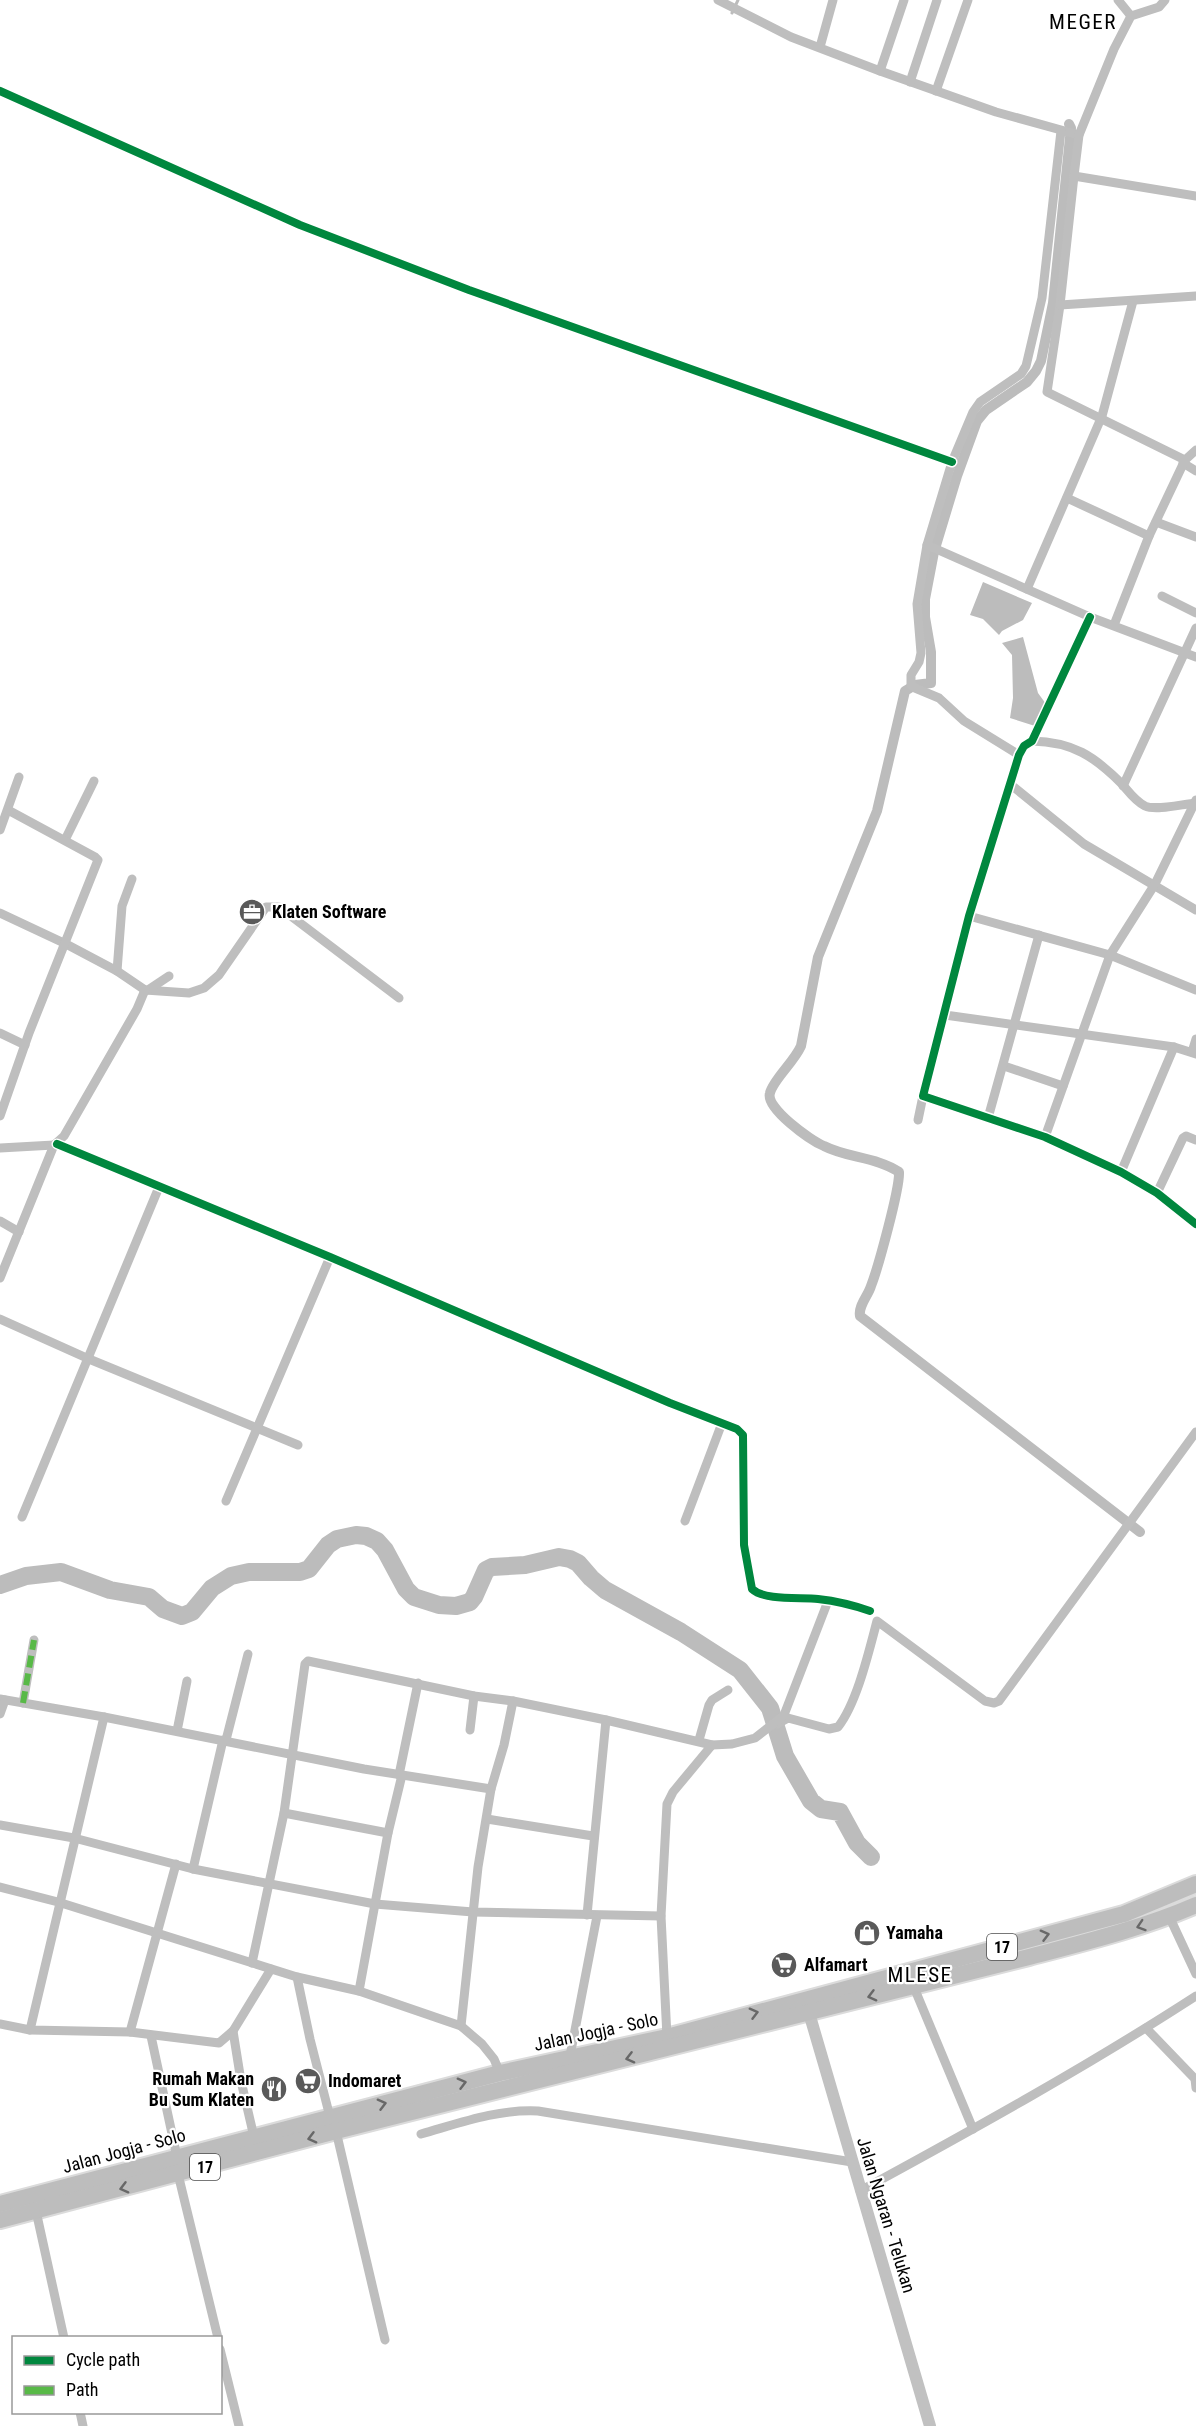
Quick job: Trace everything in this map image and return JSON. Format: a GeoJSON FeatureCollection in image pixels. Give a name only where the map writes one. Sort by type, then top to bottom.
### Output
{"type":"FeatureCollection","features":[{"type":"Feature","properties":{"kind":"highway","name":"Jalan Jogja - Solo"},"geometry":{"type":"LineString","coordinates":[[0,2220],[36,2211],[177,2166],[408,2105],[500,2073],[807,2006],[1124,1914],[1196,1884]]}},
{"type":"Feature","properties":{"kind":"highway","name":"17"},"geometry":{"type":"LineString","coordinates":[[408,2105],[807,2006],[913,1985],[1092,1941],[1169,1917],[1196,1905]]}},
{"type":"Feature","properties":{"kind":"highway","name":"Jalan Jogja - Solo"},"geometry":{"type":"LineString","coordinates":[[0,2204],[177,2166],[254,2137],[333,2124]]}},
{"type":"Feature","properties":{"kind":"main road","name":"Jalan Ngaran - Telukan"},"geometry":{"type":"LineString","coordinates":[[807,2006],[930,2426]]}},
{"type":"Feature","properties":{"kind":"street"},"geometry":{"type":"LineString","coordinates":[[718,0],[791,37],[880,71],[996,112],[1080,135]]}},
{"type":"Feature","properties":{"kind":"street"},"geometry":{"type":"LineString","coordinates":[[820,47],[833,0]]}},
{"type":"Feature","properties":{"kind":"street"},"geometry":{"type":"LineString","coordinates":[[880,71],[904,0]]}},
{"type":"Feature","properties":{"kind":"street"},"geometry":{"type":"LineString","coordinates":[[910,82],[938,0]]}},
{"type":"Feature","properties":{"kind":"street"},"geometry":{"type":"LineString","coordinates":[[936,91],[968,0]]}},
{"type":"Feature","properties":{"kind":"street"},"geometry":{"type":"LineString","coordinates":[[1118,0],[1131,16]]}},
{"type":"Feature","properties":{"kind":"street"},"geometry":{"type":"LineString","coordinates":[[1165,0],[1159,7],[1131,16],[1114,49],[1080,135],[1060,305],[1046,390],[1049,394],[1101,417],[1184,461],[1196,471]]}},
{"type":"Feature","properties":{"kind":"street"},"geometry":{"type":"LineString","coordinates":[[0,91],[300,225],[469,290],[952,462]]}},
{"type":"Feature","properties":{"kind":"street"},"geometry":{"type":"LineString","coordinates":[[1019,755],[964,721],[939,698],[915,688],[911,685],[911,675],[919,662],[921,653],[917,604],[927,545],[952,462],[975,408],[988,396],[1016,379],[1026,366],[1042,298],[1061,131]]}},
{"type":"Feature","properties":{"kind":"street"},"geometry":{"type":"LineString","coordinates":[[1074,176],[1196,196]]}},
{"type":"Feature","properties":{"kind":"street"},"geometry":{"type":"LineString","coordinates":[[1060,305],[1196,296]]}},
{"type":"Feature","properties":{"kind":"street"},"geometry":{"type":"LineString","coordinates":[[1027,589],[1101,417],[1133,301]]}},
{"type":"Feature","properties":{"kind":"street"},"geometry":{"type":"LineString","coordinates":[[1114,625],[1149,536],[1184,461],[1196,450]]}},
{"type":"Feature","properties":{"kind":"street"},"geometry":{"type":"LineString","coordinates":[[1067,498],[1149,536]]}},
{"type":"Feature","properties":{"kind":"street"},"geometry":{"type":"LineString","coordinates":[[1156,522],[1196,537]]}},
{"type":"Feature","properties":{"kind":"street"},"geometry":{"type":"LineString","coordinates":[[927,545],[1090,617],[1191,655]]}},
{"type":"Feature","properties":{"kind":"street"},"geometry":{"type":"LineString","coordinates":[[1162,596],[1196,614]]}},
{"type":"Feature","properties":{"kind":"street"},"geometry":{"type":"LineString","coordinates":[[918,1120],[969,916],[1019,755],[1024,746],[1032,741],[1090,617]]}},
{"type":"Feature","properties":{"kind":"street"},"geometry":{"type":"LineString","coordinates":[[1123,786],[1191,655],[1196,628]]}},
{"type":"Feature","properties":{"kind":"street"},"geometry":{"type":"LineString","coordinates":[[1032,741],[1073,747],[1090,755],[1146,807],[1196,802]]}},
{"type":"Feature","properties":{"kind":"street"},"geometry":{"type":"LineString","coordinates":[[0,830],[19,777]]}},
{"type":"Feature","properties":{"kind":"street"},"geometry":{"type":"LineString","coordinates":[[65,840],[94,781]]}},
{"type":"Feature","properties":{"kind":"street"},"geometry":{"type":"LineString","coordinates":[[1010,784],[1084,844],[1196,910]]}},
{"type":"Feature","properties":{"kind":"street"},"geometry":{"type":"LineString","coordinates":[[1045,1137],[1110,955],[1155,884],[1196,802]]}},
{"type":"Feature","properties":{"kind":"street"},"geometry":{"type":"LineString","coordinates":[[0,1116],[25,1045],[98,860],[95,856],[8,810]]}},
{"type":"Feature","properties":{"kind":"street"},"geometry":{"type":"LineString","coordinates":[[117,971],[122,906],[132,879]]}},
{"type":"Feature","properties":{"kind":"street"},"geometry":{"type":"LineString","coordinates":[[0,914],[66,944],[117,971],[146,990],[189,993],[204,988],[219,975],[266,907],[279,907],[399,998]]}},
{"type":"Feature","properties":{"kind":"street"},"geometry":{"type":"LineString","coordinates":[[969,916],[1110,955],[1196,990]]}},
{"type":"Feature","properties":{"kind":"street"},"geometry":{"type":"LineString","coordinates":[[988,1119],[1039,935]]}},
{"type":"Feature","properties":{"kind":"street"},"geometry":{"type":"LineString","coordinates":[[0,1278],[56,1144],[70,1126],[146,990],[170,976]]}},
{"type":"Feature","properties":{"kind":"street"},"geometry":{"type":"LineString","coordinates":[[945,1015],[1083,1033],[1174,1047],[1194,1053],[1196,1039]]}},
{"type":"Feature","properties":{"kind":"street"},"geometry":{"type":"LineString","coordinates":[[0,1033],[25,1045]]}},
{"type":"Feature","properties":{"kind":"street"},"geometry":{"type":"LineString","coordinates":[[1121,1172],[1174,1047]]}},
{"type":"Feature","properties":{"kind":"street"},"geometry":{"type":"LineString","coordinates":[[1004,1066],[1063,1086]]}},
{"type":"Feature","properties":{"kind":"street"},"geometry":{"type":"LineString","coordinates":[[923,1096],[1045,1137],[1121,1172],[1157,1193],[1196,1224]]}},
{"type":"Feature","properties":{"kind":"street"},"geometry":{"type":"LineString","coordinates":[[1157,1193],[1183,1138],[1186,1136],[1196,1140]]}},
{"type":"Feature","properties":{"kind":"street"},"geometry":{"type":"LineString","coordinates":[[0,1148],[56,1144],[330,1257],[670,1403],[737,1429],[743,1436],[744,1545],[752,1589],[762,1594],[828,1601],[870,1611]]}},
{"type":"Feature","properties":{"kind":"street"},"geometry":{"type":"LineString","coordinates":[[22,1517],[159,1186]]}},
{"type":"Feature","properties":{"kind":"street"},"geometry":{"type":"LineString","coordinates":[[0,1221],[19,1232]]}},
{"type":"Feature","properties":{"kind":"street"},"geometry":{"type":"LineString","coordinates":[[226,1501],[330,1257]]}},
{"type":"Feature","properties":{"kind":"street"},"geometry":{"type":"LineString","coordinates":[[0,1319],[89,1359],[298,1445]]}},
{"type":"Feature","properties":{"kind":"street"},"geometry":{"type":"LineString","coordinates":[[685,1521],[722,1423]]}},
{"type":"Feature","properties":{"kind":"street"},"geometry":{"type":"LineString","coordinates":[[252,1963],[284,1813],[305,1664],[308,1661],[474,1696],[513,1701],[606,1720],[699,1740],[712,1745],[732,1744],[755,1738],[788,1718],[829,1729],[838,1727],[861,1676],[877,1621],[985,1701],[994,1703],[999,1701],[1196,1432]]}},
{"type":"Feature","properties":{"kind":"street"},"geometry":{"type":"LineString","coordinates":[[773,1726],[783,1716],[828,1601]]}},
{"type":"Feature","properties":{"kind":"street"},"geometry":{"type":"LineString","coordinates":[[23,1703],[34,1640]]}},
{"type":"Feature","properties":{"kind":"street"},"geometry":{"type":"LineString","coordinates":[[193,1869],[248,1654]]}},
{"type":"Feature","properties":{"kind":"street"},"geometry":{"type":"LineString","coordinates":[[177,1731],[187,1681]]}},
{"type":"Feature","properties":{"kind":"street"},"geometry":{"type":"LineString","coordinates":[[359,1991],[418,1683]]}},
{"type":"Feature","properties":{"kind":"street"},"geometry":{"type":"LineString","coordinates":[[699,1740],[709,1705],[712,1700],[728,1690]]}},
{"type":"Feature","properties":{"kind":"street"},"geometry":{"type":"LineString","coordinates":[[470,1730],[474,1696]]}},
{"type":"Feature","properties":{"kind":"street"},"geometry":{"type":"LineString","coordinates":[[0,1714],[2,1700],[23,1703],[400,1775],[491,1790]]}},
{"type":"Feature","properties":{"kind":"street"},"geometry":{"type":"LineString","coordinates":[[461,2026],[478,1867],[491,1790],[504,1745],[513,1701]]}},
{"type":"Feature","properties":{"kind":"street"},"geometry":{"type":"LineString","coordinates":[[30,2030],[58,1902],[104,1717]]}},
{"type":"Feature","properties":{"kind":"street"},"geometry":{"type":"LineString","coordinates":[[586,1915],[606,1720]]}},
{"type":"Feature","properties":{"kind":"street"},"geometry":{"type":"LineString","coordinates":[[667,2037],[661,1916],[667,1804],[673,1792],[712,1745]]}},
{"type":"Feature","properties":{"kind":"street"},"geometry":{"type":"LineString","coordinates":[[284,1813],[388,1833]]}},
{"type":"Feature","properties":{"kind":"street"},"geometry":{"type":"LineString","coordinates":[[487,1819],[593,1836]]}},
{"type":"Feature","properties":{"kind":"street"},"geometry":{"type":"LineString","coordinates":[[0,1825],[74,1838],[193,1869],[375,1904],[473,1912],[661,1916]]}},
{"type":"Feature","properties":{"kind":"street"},"geometry":{"type":"LineString","coordinates":[[130,2031],[176,1864]]}},
{"type":"Feature","properties":{"kind":"street"},"geometry":{"type":"LineString","coordinates":[[0,1887],[58,1902],[297,1977],[359,1991],[461,2026],[482,2044],[494,2059],[500,2073]]}},
{"type":"Feature","properties":{"kind":"street"},"geometry":{"type":"LineString","coordinates":[[570,2056],[597,1916]]}},
{"type":"Feature","properties":{"kind":"street"},"geometry":{"type":"LineString","coordinates":[[1169,1917],[1196,1974]]}},
{"type":"Feature","properties":{"kind":"street"},"geometry":{"type":"LineString","coordinates":[[0,2024],[30,2030],[130,2031],[151,2036],[219,2043],[233,2031],[271,1969]]}},
{"type":"Feature","properties":{"kind":"street"},"geometry":{"type":"LineString","coordinates":[[297,1977],[310,2039],[385,2340]]}},
{"type":"Feature","properties":{"kind":"street"},"geometry":{"type":"LineString","coordinates":[[913,1985],[973,2129]]}},
{"type":"Feature","properties":{"kind":"street"},"geometry":{"type":"LineString","coordinates":[[860,2191],[1144,2030],[1196,1996]]}},
{"type":"Feature","properties":{"kind":"street"},"geometry":{"type":"LineString","coordinates":[[1144,2030],[1196,2081]]}},
{"type":"Feature","properties":{"kind":"street"},"geometry":{"type":"LineString","coordinates":[[233,2031],[254,2137]]}},
{"type":"Feature","properties":{"kind":"street"},"geometry":{"type":"LineString","coordinates":[[151,2036],[177,2166],[218,2336]]}},
{"type":"Feature","properties":{"kind":"street"},"geometry":{"type":"LineString","coordinates":[[421,2134],[490,2114],[515,2110],[538,2111],[852,2162]]}},
{"type":"Feature","properties":{"kind":"street"},"geometry":{"type":"LineString","coordinates":[[36,2211],[64,2336]]}},
{"type":"Feature","properties":{"kind":"street"},"geometry":{"type":"LineString","coordinates":[[222,2357],[239,2426]]}},
{"type":"Feature","properties":{"kind":"shaded area"},"geometry":{"type":"Polygon","coordinates":[[[983,582],[1032,603],[1023,620],[1002,631],[999,635],[983,619],[970,615],[983,582]]]}},
{"type":"Feature","properties":{"kind":"shaded area"},"geometry":{"type":"Polygon","coordinates":[[[1023,637],[1038,693],[1046,704],[1035,726],[1010,718],[1013,698],[1012,655],[1002,643],[1023,637]]]}},
{"type":"Feature","properties":{"kind":"waterway"},"geometry":{"type":"LineString","coordinates":[[732,13],[738,0]]}},
{"type":"Feature","properties":{"kind":"waterway"},"geometry":{"type":"LineString","coordinates":[[1069,124],[1071,128],[1053,303],[1041,361],[1027,382],[986,410],[977,421],[957,476],[934,552],[925,599],[925,617],[931,652],[931,683],[915,685],[905,691],[877,811],[818,957],[801,1046],[772,1088],[770,1099],[781,1115],[817,1143],[842,1153],[881,1163],[899,1172],[883,1246],[871,1286],[860,1308],[860,1316],[1140,1532]]}},
{"type":"Feature","properties":{"kind":"waterway"},"geometry":{"type":"LineString","coordinates":[[0,1585],[26,1576],[61,1572],[110,1590],[149,1597],[163,1609],[182,1616],[192,1612],[212,1588],[231,1576],[249,1572],[300,1572],[309,1569],[328,1545],[337,1539],[356,1535],[377,1541],[385,1550],[406,1589],[414,1597],[439,1605],[456,1606],[470,1602],[486,1570],[492,1567],[525,1565],[559,1557],[570,1559],[578,1563],[605,1590],[681,1632],[740,1670],[770,1708],[785,1756],[811,1801],[821,1809],[840,1812],[857,1843],[871,1857]]}},
{"type":"Feature","properties":{"kind":"marked path"},"geometry":{"type":"LineString","coordinates":[[23,1703],[34,1640]]}},
{"type":"Feature","properties":{"kind":"cycle path"},"geometry":{"type":"LineString","coordinates":[[0,91],[300,225],[469,290],[952,462]]}},
{"type":"Feature","properties":{"kind":"cycle path"},"geometry":{"type":"LineString","coordinates":[[1090,617],[1032,741],[1024,746],[1019,755],[969,916],[923,1096],[1045,1137],[1121,1172],[1157,1193],[1196,1224]]}},
{"type":"Feature","properties":{"kind":"cycle path"},"geometry":{"type":"LineString","coordinates":[[57,1144],[330,1257],[670,1403],[737,1429],[743,1435],[744,1545],[752,1589],[765,1595],[825,1600],[870,1611]]}},
{"type":"Feature","properties":{"kind":"place","name":"Klaten Software"},"geometry":{"type":"Point","coordinates":[252,912]}},
{"type":"Feature","properties":{"kind":"place","name":"Yamaha"},"geometry":{"type":"Point","coordinates":[867,1933]}},
{"type":"Feature","properties":{"kind":"place","name":"Alfamart"},"geometry":{"type":"Point","coordinates":[784,1965]}},
{"type":"Feature","properties":{"kind":"place","name":"Indomaret"},"geometry":{"type":"Point","coordinates":[308,2081]}},
{"type":"Feature","properties":{"kind":"place","name":"Rumah Makan Bu Sum Klaten"},"geometry":{"type":"Point","coordinates":[274,2089]}},
{"type":"Feature","properties":{"kind":"district","name":"MEGER"},"geometry":{"type":"Point","coordinates":[1083,22]}},
{"type":"Feature","properties":{"kind":"district","name":"MLESE"},"geometry":{"type":"Point","coordinates":[920,1975]}}]}
